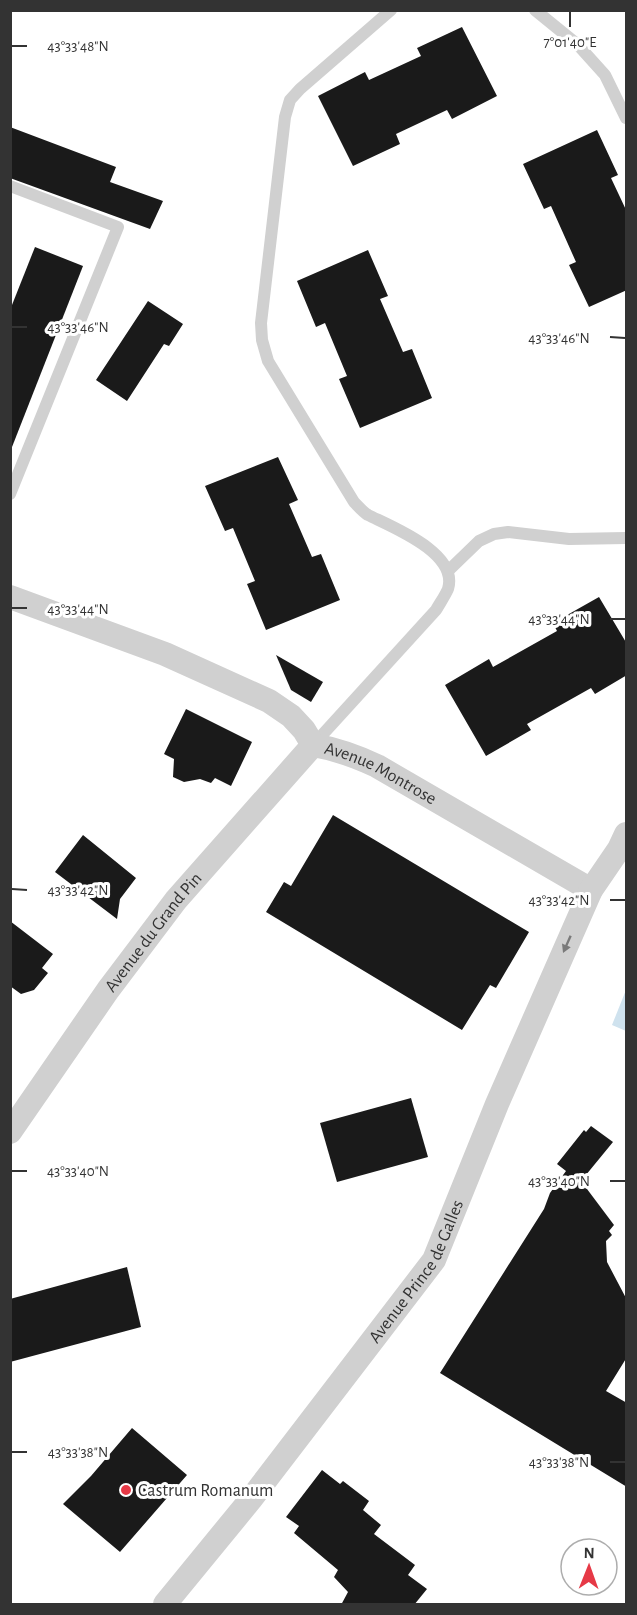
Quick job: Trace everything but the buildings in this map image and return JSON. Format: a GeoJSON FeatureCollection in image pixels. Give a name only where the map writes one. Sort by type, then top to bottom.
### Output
{"type":"FeatureCollection","features":[{"type":"Feature","properties":{"kind":"street","name":"Avenue Montrose"},"geometry":{"type":"LineString","coordinates":[[10,597],[165,654],[269,701],[291,716],[304,730],[313,745],[356,755],[591,890]]}},
{"type":"Feature","properties":{"kind":"street","name":"Avenue du Grand Pin"},"geometry":{"type":"LineString","coordinates":[[13,1120],[176,900],[313,745]]}},
{"type":"Feature","properties":{"kind":"street"},"geometry":{"type":"LineString","coordinates":[[591,890],[627,834]]}},
{"type":"Feature","properties":{"kind":"street","name":"Avenue Prince de Galles"},"geometry":{"type":"LineString","coordinates":[[165,1605],[251,1499],[434,1260],[497,1104],[591,890]]}},
{"type":"Feature","properties":{"kind":"lane"},"geometry":{"type":"LineString","coordinates":[[313,745],[436,610],[448,588],[448,571],[429,549],[407,533],[366,514],[354,502],[268,361],[262,340],[261,322],[285,117],[290,100],[391,10]]}},
{"type":"Feature","properties":{"kind":"lane"},"geometry":{"type":"LineString","coordinates":[[535,10],[578,45],[605,75],[627,118]]}},
{"type":"Feature","properties":{"kind":"lane"},"geometry":{"type":"LineString","coordinates":[[10,186],[118,227],[10,494]]}},
{"type":"Feature","properties":{"kind":"lane"},"geometry":{"type":"LineString","coordinates":[[448,571],[479,542],[494,534],[508,532],[569,540],[627,538]]}},
{"type":"Feature","properties":{"kind":"water"},"geometry":{"type":"Polygon","coordinates":[[[626,990],[626,1031],[612,1025],[626,990]]]}},
{"type":"Feature","properties":{"kind":"place","name":"Castrum Romanum"},"geometry":{"type":"Point","coordinates":[126,1490]}}]}
